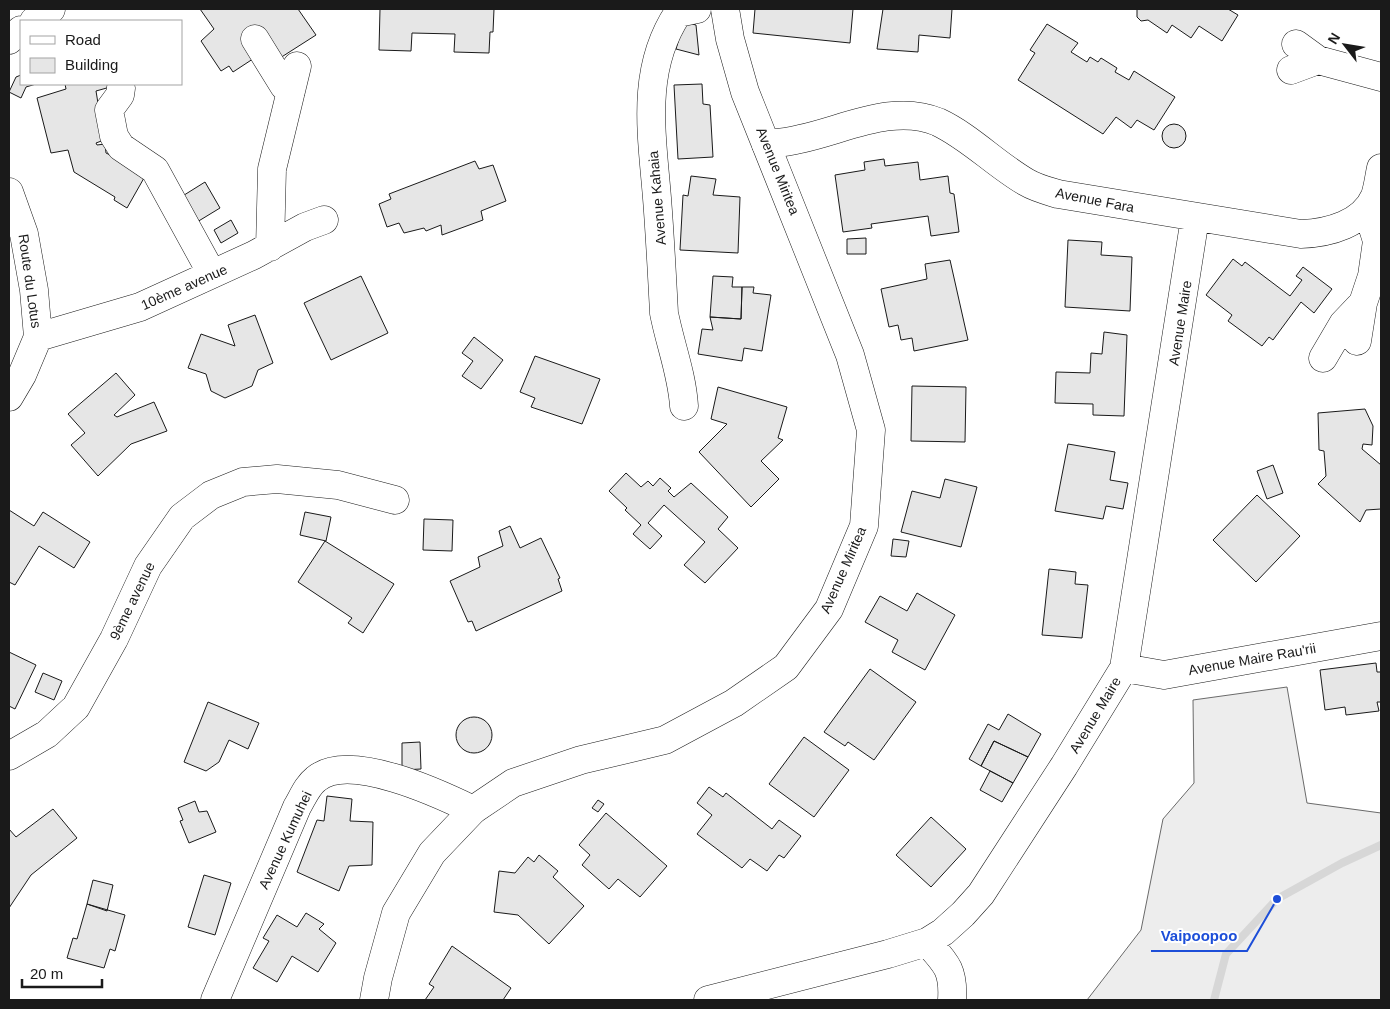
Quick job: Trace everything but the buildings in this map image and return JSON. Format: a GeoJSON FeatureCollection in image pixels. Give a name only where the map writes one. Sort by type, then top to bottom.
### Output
{"type":"FeatureCollection","features":[{"type":"Feature","properties":{"kind":"street"},"geometry":{"type":"LineString","coordinates":[[35,20],[51,9]]}},
{"type":"Feature","properties":{"kind":"street","name":"Avenue Kahaia"},"geometry":{"type":"LineString","coordinates":[[684,406],[683,385],[670,342],[664,313],[649,108],[654,72],[670,26],[678,13],[697,9]]}},
{"type":"Feature","properties":{"kind":"street","name":"Avenue Miritea"},"geometry":{"type":"LineString","coordinates":[[374,1000],[378,978],[396,913],[432,853],[473,810],[512,784],[580,760],[665,740],[734,704],[786,667],[829,609],[864,526],[870,430],[850,355],[766,144],[740,73],[730,39],[725,9]]}},
{"type":"Feature","properties":{"kind":"street"},"geometry":{"type":"LineString","coordinates":[[9,40],[20,31]]}},
{"type":"Feature","properties":{"kind":"street"},"geometry":{"type":"LineString","coordinates":[[255,39],[284,86],[294,79],[272,169],[270,247]]}},
{"type":"Feature","properties":{"kind":"street"},"geometry":{"type":"LineString","coordinates":[[1293,57],[1318,60],[1381,77]]}},
{"type":"Feature","properties":{"kind":"street"},"geometry":{"type":"LineString","coordinates":[[121,88],[120,95],[109,110],[114,136],[121,147],[155,170],[212,274]]}},
{"type":"Feature","properties":{"kind":"street","name":"Avenue Fara"},"geometry":{"type":"LineString","coordinates":[[766,144],[803,139],[868,121],[898,116],[918,116],[937,122],[958,134],[1028,183],[1058,194],[1301,234],[1335,229],[1352,221],[1367,209]]}},
{"type":"Feature","properties":{"kind":"street"},"geometry":{"type":"LineString","coordinates":[[1357,341],[1363,303],[1372,276],[1376,241],[1367,209],[1375,195],[1381,168]]}},
{"type":"Feature","properties":{"kind":"street","name":"Route du Lotus"},"geometry":{"type":"LineString","coordinates":[[9,192],[24,234],[34,290],[38,337],[22,375],[9,397]]}},
{"type":"Feature","properties":{"kind":"street","name":"Avenue Maire"},"geometry":{"type":"LineString","coordinates":[[708,1000],[927,942],[955,922],[981,894],[1064,766],[1124,668],[1195,218]]}},
{"type":"Feature","properties":{"kind":"street","name":"10ème avenue"},"geometry":{"type":"LineString","coordinates":[[38,337],[140,308],[270,247],[305,226],[324,220]]}},
{"type":"Feature","properties":{"kind":"street"},"geometry":{"type":"LineString","coordinates":[[1323,358],[1343,324],[1363,303]]}},
{"type":"Feature","properties":{"kind":"street","name":"9ème avenue"},"geometry":{"type":"LineString","coordinates":[[9,756],[47,734],[76,708],[114,640],[148,566],[182,517],[211,495],[243,482],[277,479],[338,485],[395,500]]}},
{"type":"Feature","properties":{"kind":"street","name":"Avenue Maire Rau'rii"},"geometry":{"type":"LineString","coordinates":[[1124,668],[1164,675],[1381,636]]}},
{"type":"Feature","properties":{"kind":"street","name":"Avenue Kumuhei"},"geometry":{"type":"LineString","coordinates":[[215,1000],[297,807],[307,789],[317,778],[332,771],[358,771],[401,779],[473,810]]}},
{"type":"Feature","properties":{"kind":"street"},"geometry":{"type":"LineString","coordinates":[[927,942],[948,964],[953,987],[952,1000]]}},
{"type":"Feature","properties":{"kind":"shaded area"},"geometry":{"type":"Polygon","coordinates":[[[1287,687],[1307,803],[1381,813],[1381,1000],[1087,1000],[1141,930],[1163,819],[1194,783],[1193,700],[1287,687]]]}},
{"type":"Feature","properties":{"kind":"waterway"},"geometry":{"type":"LineString","coordinates":[[1214,1000],[1226,954],[1277,899],[1342,863],[1381,845]]}},
{"type":"Feature","properties":{"kind":"place","name":"Vaipoopoo"},"geometry":{"type":"Point","coordinates":[1277,899]}}]}
